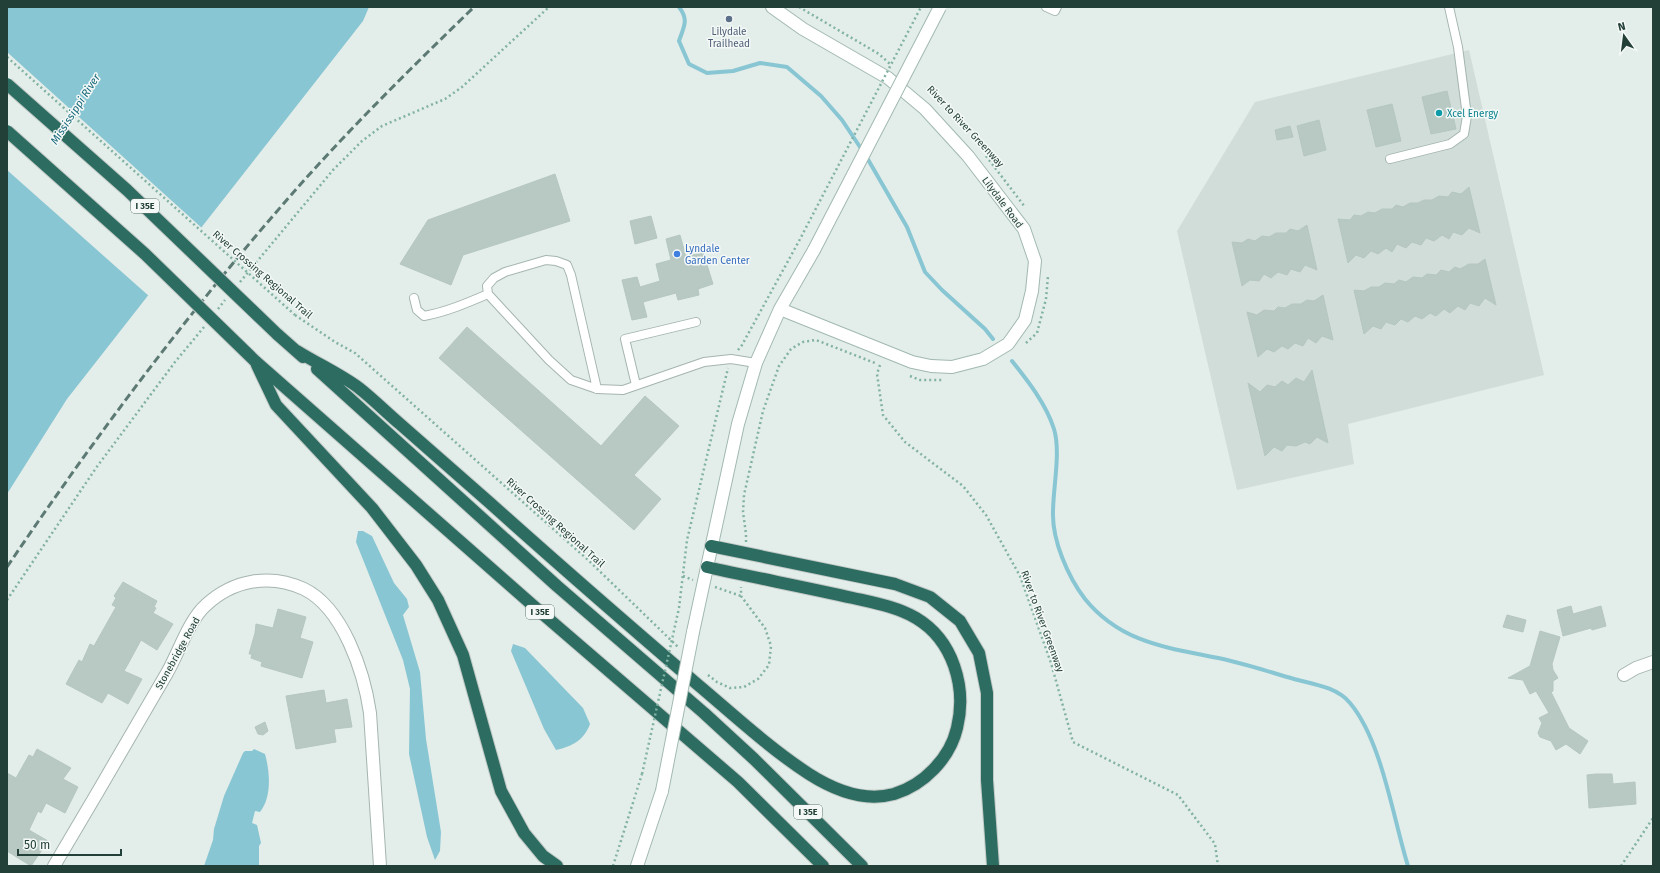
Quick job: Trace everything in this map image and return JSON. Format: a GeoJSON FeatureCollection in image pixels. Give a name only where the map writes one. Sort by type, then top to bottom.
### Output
{"type":"FeatureCollection","features":[{"type":"Feature","properties":{"kind":"highway","name":"I 35E"},"geometry":{"type":"LineString","coordinates":[[7,84],[133,195],[277,334],[557,586],[704,713],[754,759],[862,866]]}},
{"type":"Feature","properties":{"kind":"highway","name":"I 35E"},"geometry":{"type":"LineString","coordinates":[[7,131],[145,254],[255,361],[537,609],[738,782],[823,866]]}},
{"type":"Feature","properties":{"kind":"highway"},"geometry":{"type":"LineString","coordinates":[[297,352],[359,388],[627,624],[767,743],[811,775],[846,792],[869,797],[890,795],[912,787],[928,775],[941,761],[954,741],[959,720],[961,698],[958,675],[949,653],[938,637],[918,619],[897,609],[707,567]]}},
{"type":"Feature","properties":{"kind":"highway"},"geometry":{"type":"LineString","coordinates":[[255,361],[276,405],[372,508],[416,565],[438,600],[463,655],[501,791],[524,833],[543,856],[557,866]]}},
{"type":"Feature","properties":{"kind":"highway"},"geometry":{"type":"LineString","coordinates":[[711,546],[895,584],[930,596],[960,620],[979,653],[988,693],[987,780],[993,866]]}},
{"type":"Feature","properties":{"kind":"street","name":"Lilydale Road"},"geometry":{"type":"LineString","coordinates":[[772,7],[803,29],[888,78],[925,109],[968,156],[1024,229],[1034,260],[1032,291],[1025,320],[1008,344],[983,359],[952,367],[931,366],[912,362],[780,309]]}},
{"type":"Feature","properties":{"kind":"street"},"geometry":{"type":"LineString","coordinates":[[637,866],[662,791],[711,546],[738,424],[756,363],[780,309],[814,250],[940,7]]}},
{"type":"Feature","properties":{"kind":"street","name":"Stonebridge Road"},"geometry":{"type":"LineString","coordinates":[[54,866],[168,671],[204,606],[233,586],[244,582],[266,580],[289,582],[310,592],[328,607],[341,628],[361,672],[368,698],[370,713],[380,866]]}},
{"type":"Feature","properties":{"kind":"street"},"geometry":{"type":"LineString","coordinates":[[1624,675],[1636,668],[1653,662]]}},
{"type":"Feature","properties":{"kind":"lane"},"geometry":{"type":"LineString","coordinates":[[1046,7],[1055,11],[1057,7]]}},
{"type":"Feature","properties":{"kind":"lane"},"geometry":{"type":"LineString","coordinates":[[1390,159],[1450,144],[1464,134],[1467,116],[1458,47],[1449,7]]}},
{"type":"Feature","properties":{"kind":"lane"},"geometry":{"type":"LineString","coordinates":[[598,390],[571,275],[567,265],[556,261],[546,260],[505,272],[494,278],[488,286],[488,294],[549,360],[571,380],[598,390],[623,390],[704,362],[731,359],[756,363]]}},
{"type":"Feature","properties":{"kind":"lane"},"geometry":{"type":"LineString","coordinates":[[414,298],[417,310],[424,316],[456,308],[488,294]]}},
{"type":"Feature","properties":{"kind":"lane"},"geometry":{"type":"LineString","coordinates":[[636,385],[625,339],[696,322]]}},
{"type":"Feature","properties":{"kind":"path"},"geometry":{"type":"LineString","coordinates":[[238,285],[333,170],[362,141],[382,126],[444,99],[462,87],[549,7]]}},
{"type":"Feature","properties":{"kind":"path"},"geometry":{"type":"LineString","coordinates":[[799,7],[879,54],[897,69]]}},
{"type":"Feature","properties":{"kind":"path"},"geometry":{"type":"LineString","coordinates":[[613,866],[642,774],[679,608],[687,540],[731,359],[742,345],[799,241],[922,7]]}},
{"type":"Feature","properties":{"kind":"path","name":"River Crossing Regional Trail"},"geometry":{"type":"LineString","coordinates":[[7,57],[296,315],[335,342],[354,353],[587,559],[682,652]]}},
{"type":"Feature","properties":{"kind":"path","name":"River to River Greenway"},"geometry":{"type":"LineString","coordinates":[[981,151],[992,163],[1027,210]]}},
{"type":"Feature","properties":{"kind":"path"},"geometry":{"type":"LineString","coordinates":[[1025,343],[1037,333],[1046,299],[1048,277],[1047,269]]}},
{"type":"Feature","properties":{"kind":"path"},"geometry":{"type":"LineString","coordinates":[[214,314],[228,296]]}},
{"type":"Feature","properties":{"kind":"path"},"geometry":{"type":"LineString","coordinates":[[7,600],[96,468],[175,362],[204,326]]}},
{"type":"Feature","properties":{"kind":"path"},"geometry":{"type":"LineString","coordinates":[[745,553],[746,534],[743,512],[744,495],[763,411],[779,366],[791,348],[803,342],[816,340],[886,367]]}},
{"type":"Feature","properties":{"kind":"path","name":"River to River Greenway"},"geometry":{"type":"LineString","coordinates":[[880,365],[877,374],[883,415],[905,442],[963,486],[986,515],[1020,576],[1051,663],[1073,742],[1178,795],[1215,844],[1218,866]]}},
{"type":"Feature","properties":{"kind":"path"},"geometry":{"type":"LineString","coordinates":[[909,375],[920,380],[941,381],[949,379]]}},
{"type":"Feature","properties":{"kind":"path"},"geometry":{"type":"LineString","coordinates":[[741,575],[741,596]]}},
{"type":"Feature","properties":{"kind":"path"},"geometry":{"type":"LineString","coordinates":[[703,583],[741,596],[765,628],[771,646],[769,665],[758,679],[744,687],[730,688],[717,682],[705,673]]}},
{"type":"Feature","properties":{"kind":"path"},"geometry":{"type":"LineString","coordinates":[[1621,866],[1653,818]]}},
{"type":"Feature","properties":{"kind":"shaded area"},"geometry":{"type":"Polygon","coordinates":[[[1469,50],[1544,375],[1348,424],[1354,464],[1237,490],[1177,231],[1255,102],[1469,50]]]}},
{"type":"Feature","properties":{"kind":"water","name":"Mississippi River"},"geometry":{"type":"Polygon","coordinates":[[[7,7],[369,7],[363,21],[67,399],[7,494],[7,7]]]}},
{"type":"Feature","properties":{"kind":"water"},"geometry":{"type":"Polygon","coordinates":[[[358,531],[363,531],[372,536],[394,583],[407,599],[409,607],[403,615],[420,672],[426,739],[441,832],[440,851],[435,860],[427,837],[409,754],[410,689],[403,660],[356,542],[358,531]]]}},
{"type":"Feature","properties":{"kind":"water"},"geometry":{"type":"Polygon","coordinates":[[[513,644],[525,648],[583,708],[590,724],[588,730],[577,742],[556,750],[544,729],[511,651],[513,644]]]}},
{"type":"Feature","properties":{"kind":"water"},"geometry":{"type":"Polygon","coordinates":[[[254,749],[265,754],[269,776],[267,799],[260,812],[255,811],[252,823],[257,825],[261,843],[259,846],[259,866],[204,866],[213,840],[214,829],[224,796],[243,753],[254,749]]]}},
{"type":"Feature","properties":{"kind":"pier"},"geometry":{"type":"Polygon","coordinates":[[[7,52],[203,229],[150,297],[7,170],[7,52]]]}},
{"type":"Feature","properties":{"kind":"building","name":"Xcel Energy"},"geometry":{"type":"Polygon","coordinates":[[[1447,91],[1456,129],[1431,134],[1422,97],[1447,91]]]}},
{"type":"Feature","properties":{"kind":"building"},"geometry":{"type":"Polygon","coordinates":[[[1392,104],[1401,141],[1376,147],[1367,110],[1392,104]]]}},
{"type":"Feature","properties":{"kind":"building"},"geometry":{"type":"Polygon","coordinates":[[[1319,120],[1326,150],[1304,156],[1297,126],[1319,120]]]}},
{"type":"Feature","properties":{"kind":"building"},"geometry":{"type":"Polygon","coordinates":[[[1290,126],[1293,137],[1277,140],[1275,130],[1290,126]]]}},
{"type":"Feature","properties":{"kind":"building"},"geometry":{"type":"Polygon","coordinates":[[[555,174],[570,221],[463,255],[451,285],[400,264],[428,220],[555,174]]]}},
{"type":"Feature","properties":{"kind":"building"},"geometry":{"type":"Polygon","coordinates":[[[1469,187],[1480,233],[1469,228],[1462,235],[1453,232],[1449,239],[1442,235],[1434,241],[1426,238],[1421,245],[1412,242],[1406,248],[1397,244],[1392,252],[1386,248],[1378,254],[1371,251],[1364,258],[1356,255],[1348,263],[1338,219],[1350,220],[1354,215],[1361,216],[1368,212],[1375,213],[1382,209],[1392,209],[1396,205],[1403,207],[1410,203],[1432,200],[1439,196],[1448,197],[1452,192],[1461,194],[1469,187]]]}},
{"type":"Feature","properties":{"kind":"building"},"geometry":{"type":"Polygon","coordinates":[[[651,216],[657,238],[635,244],[630,221],[651,216]]]}},
{"type":"Feature","properties":{"kind":"building"},"geometry":{"type":"Polygon","coordinates":[[[1307,225],[1317,270],[1305,265],[1300,272],[1291,269],[1287,275],[1278,272],[1271,278],[1264,274],[1259,281],[1250,280],[1242,286],[1232,242],[1242,243],[1248,239],[1255,241],[1262,236],[1269,237],[1276,233],[1286,233],[1290,229],[1298,231],[1307,225]]]}},
{"type":"Feature","properties":{"kind":"building"},"geometry":{"type":"Polygon","coordinates":[[[680,235],[686,257],[703,252],[713,284],[698,289],[699,295],[678,300],[676,293],[643,302],[647,317],[632,320],[622,280],[637,277],[640,287],[660,281],[656,264],[671,260],[666,239],[680,235]]]}},
{"type":"Feature","properties":{"kind":"building"},"geometry":{"type":"Polygon","coordinates":[[[1485,259],[1496,305],[1485,298],[1479,306],[1470,303],[1465,310],[1458,306],[1450,313],[1444,309],[1436,316],[1430,313],[1422,319],[1415,316],[1408,322],[1401,319],[1395,325],[1386,322],[1381,329],[1373,326],[1364,334],[1354,290],[1364,291],[1371,287],[1379,287],[1385,283],[1394,284],[1399,280],[1406,282],[1413,277],[1422,278],[1427,274],[1436,275],[1441,270],[1449,272],[1455,267],[1460,269],[1469,264],[1478,264],[1485,259]]]}},
{"type":"Feature","properties":{"kind":"building"},"geometry":{"type":"Polygon","coordinates":[[[1323,295],[1333,340],[1322,336],[1316,343],[1308,338],[1303,346],[1295,343],[1288,349],[1282,346],[1274,352],[1267,349],[1258,357],[1247,312],[1257,315],[1264,310],[1274,311],[1278,307],[1285,308],[1292,304],[1301,304],[1307,300],[1314,301],[1323,295]]]}},
{"type":"Feature","properties":{"kind":"building"},"geometry":{"type":"Polygon","coordinates":[[[467,327],[601,446],[645,396],[679,426],[634,475],[661,499],[634,530],[439,358],[467,327]]]}},
{"type":"Feature","properties":{"kind":"building"},"geometry":{"type":"Polygon","coordinates":[[[1312,370],[1328,443],[1317,437],[1310,444],[1305,442],[1296,446],[1287,445],[1282,451],[1274,447],[1265,456],[1248,383],[1260,392],[1267,385],[1275,387],[1282,381],[1288,385],[1296,378],[1304,382],[1312,370]]]}},
{"type":"Feature","properties":{"kind":"building"},"geometry":{"type":"Polygon","coordinates":[[[123,582],[157,601],[154,607],[156,608],[153,613],[173,624],[157,650],[141,640],[124,671],[142,679],[128,704],[108,693],[102,703],[66,684],[79,660],[82,662],[90,644],[94,646],[116,607],[112,605],[116,598],[114,596],[123,582]]]}},
{"type":"Feature","properties":{"kind":"building"},"geometry":{"type":"Polygon","coordinates":[[[1571,606],[1573,614],[1601,606],[1606,626],[1592,630],[1591,628],[1563,636],[1557,610],[1571,606]]]}},
{"type":"Feature","properties":{"kind":"building"},"geometry":{"type":"Polygon","coordinates":[[[278,609],[306,617],[300,638],[313,642],[302,678],[261,666],[262,662],[251,658],[252,654],[249,654],[256,624],[273,628],[278,609]]]}},
{"type":"Feature","properties":{"kind":"building"},"geometry":{"type":"Polygon","coordinates":[[[1507,615],[1526,620],[1523,632],[1503,627],[1507,615]]]}},
{"type":"Feature","properties":{"kind":"building"},"geometry":{"type":"Polygon","coordinates":[[[1540,631],[1560,637],[1552,664],[1553,670],[1558,678],[1553,681],[1553,691],[1551,692],[1569,728],[1588,741],[1580,754],[1566,744],[1556,750],[1551,741],[1540,737],[1538,733],[1542,723],[1539,718],[1549,713],[1536,691],[1530,694],[1523,680],[1508,678],[1530,666],[1540,631]]]}},
{"type":"Feature","properties":{"kind":"building"},"geometry":{"type":"Polygon","coordinates":[[[324,690],[326,703],[347,699],[352,727],[334,729],[336,742],[296,749],[286,696],[324,690]]]}},
{"type":"Feature","properties":{"kind":"building"},"geometry":{"type":"Polygon","coordinates":[[[265,722],[268,731],[263,735],[258,734],[255,727],[265,722]]]}},
{"type":"Feature","properties":{"kind":"building"},"geometry":{"type":"Polygon","coordinates":[[[37,749],[71,768],[63,779],[78,787],[65,813],[46,803],[41,813],[38,811],[29,830],[48,841],[31,866],[7,851],[7,773],[16,778],[29,755],[33,757],[37,749]]]}},
{"type":"Feature","properties":{"kind":"building"},"geometry":{"type":"Polygon","coordinates":[[[1612,774],[1613,784],[1635,782],[1636,804],[1589,808],[1587,775],[1612,774]]]}},
{"type":"Feature","properties":{"kind":"waterway"},"geometry":{"type":"LineString","coordinates":[[679,7],[685,20],[679,41],[689,64],[707,73],[733,71],[760,63],[787,67],[821,96],[842,120],[862,150]]}},
{"type":"Feature","properties":{"kind":"waterway"},"geometry":{"type":"LineString","coordinates":[[866,156],[907,227],[925,272],[942,290],[985,329],[993,339]]}},
{"type":"Feature","properties":{"kind":"waterway"},"geometry":{"type":"LineString","coordinates":[[1012,361],[1041,402],[1051,420],[1054,429],[1057,448],[1053,502],[1053,523],[1055,534],[1067,569],[1085,599],[1100,615],[1117,627],[1152,643],[1255,667],[1332,690],[1345,698],[1361,719],[1378,759],[1408,866]]}},
{"type":"Feature","properties":{"kind":"railway"},"geometry":{"type":"LineString","coordinates":[[7,567],[106,426],[211,290],[307,177],[401,78],[474,7]]}},
{"type":"Feature","properties":{"kind":"place","name":"Lilydale Trailhead"},"geometry":{"type":"Point","coordinates":[729,19]}},
{"type":"Feature","properties":{"kind":"place","name":"Xcel Energy"},"geometry":{"type":"Point","coordinates":[1439,113]}},
{"type":"Feature","properties":{"kind":"place","name":"Lyndale Garden Center"},"geometry":{"type":"Point","coordinates":[677,254]}}]}
